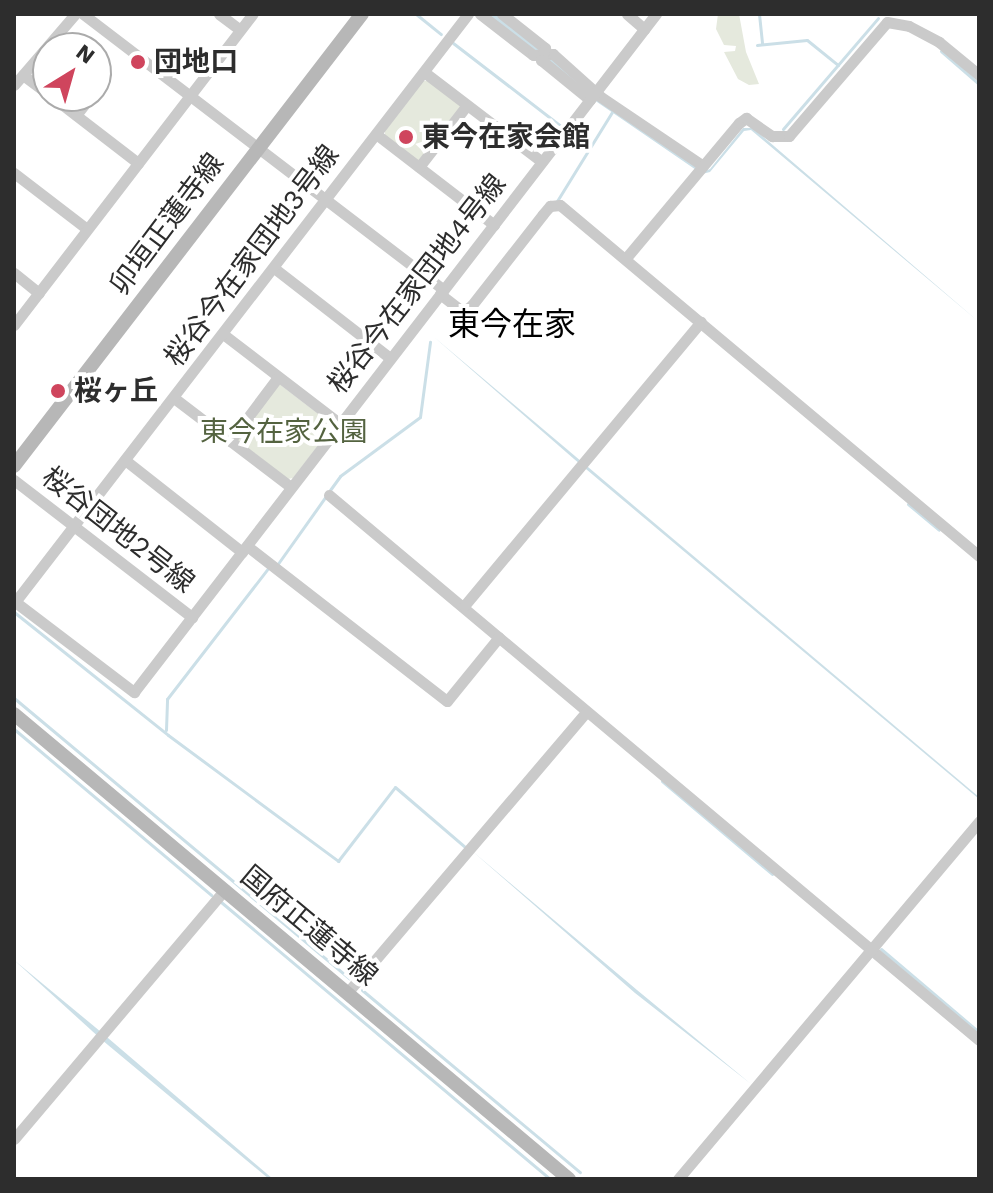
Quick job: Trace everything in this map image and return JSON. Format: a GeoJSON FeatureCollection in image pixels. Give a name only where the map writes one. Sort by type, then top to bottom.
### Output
{"type":"FeatureCollection","features":[{"type":"Feature","properties":{"kind":"main road","name":"卯垣正蓮寺線"},"geometry":{"type":"LineString","coordinates":[[14,466],[362,14]]}},
{"type":"Feature","properties":{"kind":"main road","name":"国府正蓮寺線"},"geometry":{"type":"LineString","coordinates":[[14,714],[569,1179]]}},
{"type":"Feature","properties":{"kind":"street"},"geometry":{"type":"LineString","coordinates":[[60,32],[75,14]]}},
{"type":"Feature","properties":{"kind":"street"},"geometry":{"type":"LineString","coordinates":[[83,14],[326,199],[463,312],[472,305],[550,206],[560,205],[979,556]]}},
{"type":"Feature","properties":{"kind":"street"},"geometry":{"type":"LineString","coordinates":[[219,14],[240,30]]}},
{"type":"Feature","properties":{"kind":"street"},"geometry":{"type":"LineString","coordinates":[[14,325],[253,14]]}},
{"type":"Feature","properties":{"kind":"street","name":"桜谷今在家団地3号線"},"geometry":{"type":"LineString","coordinates":[[15,601],[468,14]]}},
{"type":"Feature","properties":{"kind":"street"},"geometry":{"type":"LineString","coordinates":[[480,14],[533,55],[553,54],[593,95],[702,165]]}},
{"type":"Feature","properties":{"kind":"street"},"geometry":{"type":"LineString","coordinates":[[502,14],[545,48],[542,53]]}},
{"type":"Feature","properties":{"kind":"street"},"geometry":{"type":"LineString","coordinates":[[627,14],[644,29]]}},
{"type":"Feature","properties":{"kind":"street","name":"桜谷今在家団地4号線"},"geometry":{"type":"LineString","coordinates":[[15,601],[129,692],[134,692],[656,14]]}},
{"type":"Feature","properties":{"kind":"street"},"geometry":{"type":"LineString","coordinates":[[626,258],[702,165],[746,118],[772,136],[789,136],[887,22],[909,26],[939,42],[979,75]]}},
{"type":"Feature","properties":{"kind":"street"},"geometry":{"type":"LineString","coordinates":[[14,85],[32,65]]}},
{"type":"Feature","properties":{"kind":"street"},"geometry":{"type":"LineString","coordinates":[[424,72],[542,162]]}},
{"type":"Feature","properties":{"kind":"street"},"geometry":{"type":"LineString","coordinates":[[23,75],[32,82]]}},
{"type":"Feature","properties":{"kind":"street"},"geometry":{"type":"LineString","coordinates":[[419,167],[467,105]]}},
{"type":"Feature","properties":{"kind":"street"},"geometry":{"type":"LineString","coordinates":[[72,112],[138,163]]}},
{"type":"Feature","properties":{"kind":"street"},"geometry":{"type":"LineString","coordinates":[[376,134],[494,225]]}},
{"type":"Feature","properties":{"kind":"street"},"geometry":{"type":"LineString","coordinates":[[14,173],[87,229]]}},
{"type":"Feature","properties":{"kind":"street"},"geometry":{"type":"LineString","coordinates":[[274,268],[390,358]]}},
{"type":"Feature","properties":{"kind":"street"},"geometry":{"type":"LineString","coordinates":[[14,273],[39,293]]}},
{"type":"Feature","properties":{"kind":"street"},"geometry":{"type":"LineString","coordinates":[[464,606],[701,322]]}},
{"type":"Feature","properties":{"kind":"street"},"geometry":{"type":"LineString","coordinates":[[223,334],[339,423]]}},
{"type":"Feature","properties":{"kind":"street"},"geometry":{"type":"LineString","coordinates":[[230,441],[278,377]]}},
{"type":"Feature","properties":{"kind":"street"},"geometry":{"type":"LineString","coordinates":[[174,398],[291,487]]}},
{"type":"Feature","properties":{"kind":"street"},"geometry":{"type":"LineString","coordinates":[[125,460],[447,701],[499,637]]}},
{"type":"Feature","properties":{"kind":"street","name":"桜谷団地2号線"},"geometry":{"type":"LineString","coordinates":[[14,480],[192,617]]}},
{"type":"Feature","properties":{"kind":"street"},"geometry":{"type":"LineString","coordinates":[[329,495],[979,1040]]}},
{"type":"Feature","properties":{"kind":"street"},"geometry":{"type":"LineString","coordinates":[[347,993],[586,712]]}},
{"type":"Feature","properties":{"kind":"street"},"geometry":{"type":"LineString","coordinates":[[678,1179],[979,821]]}},
{"type":"Feature","properties":{"kind":"street"},"geometry":{"type":"LineString","coordinates":[[14,1139],[225,889]]}},
{"type":"Feature","properties":{"kind":"green space"},"geometry":{"type":"Polygon","coordinates":[[[718,14],[739,14],[746,52],[759,84],[749,85],[738,79],[724,52],[735,51],[736,46],[724,45],[716,29],[718,14]]]}},
{"type":"Feature","properties":{"kind":"green space"},"geometry":{"type":"Polygon","coordinates":[[[423,81],[429,81],[462,106],[418,161],[385,136],[385,131],[423,81]]]}},
{"type":"Feature","properties":{"kind":"green space","name":"東今在家公園"},"geometry":{"type":"Polygon","coordinates":[[[278,383],[330,423],[331,429],[293,478],[288,479],[236,439],[278,383]]]}},
{"type":"Feature","properties":{"kind":"shaded area"},"geometry":{"type":"Polygon","coordinates":[[[486,14],[495,14],[703,172],[710,169],[743,128],[753,128],[979,322],[751,130],[744,131],[710,172],[702,174],[597,102],[486,14]]]}},
{"type":"Feature","properties":{"kind":"shaded area"},"geometry":{"type":"Polygon","coordinates":[[[434,337],[979,797],[979,799],[574,459],[434,337]]]}},
{"type":"Feature","properties":{"kind":"shaded area"},"geometry":{"type":"Polygon","coordinates":[[[471,850],[637,990],[751,1084],[635,993],[471,850]]]}},
{"type":"Feature","properties":{"kind":"shaded area"},"geometry":{"type":"Polygon","coordinates":[[[14,960],[273,1179],[269,1179],[102,1040],[14,960]]]}},
{"type":"Feature","properties":{"kind":"waterway"},"geometry":{"type":"LineString","coordinates":[[416,14],[441,34]]}},
{"type":"Feature","properties":{"kind":"waterway"},"geometry":{"type":"LineString","coordinates":[[759,14],[762,44]]}},
{"type":"Feature","properties":{"kind":"waterway"},"geometry":{"type":"LineString","coordinates":[[783,129],[878,18]]}},
{"type":"Feature","properties":{"kind":"waterway"},"geometry":{"type":"LineString","coordinates":[[757,45],[807,40],[838,65]]}},
{"type":"Feature","properties":{"kind":"waterway"},"geometry":{"type":"LineString","coordinates":[[453,43],[562,127]]}},
{"type":"Feature","properties":{"kind":"waterway"},"geometry":{"type":"LineString","coordinates":[[941,51],[979,84]]}},
{"type":"Feature","properties":{"kind":"waterway"},"geometry":{"type":"LineString","coordinates":[[557,201],[612,112]]}},
{"type":"Feature","properties":{"kind":"waterway"},"geometry":{"type":"LineString","coordinates":[[572,134],[590,146]]}},
{"type":"Feature","properties":{"kind":"waterway"},"geometry":{"type":"LineString","coordinates":[[330,490],[340,476],[420,417],[430,342]]}},
{"type":"Feature","properties":{"kind":"waterway"},"geometry":{"type":"LineString","coordinates":[[277,565],[326,496]]}},
{"type":"Feature","properties":{"kind":"waterway"},"geometry":{"type":"LineString","coordinates":[[908,504],[939,530]]}},
{"type":"Feature","properties":{"kind":"waterway"},"geometry":{"type":"LineString","coordinates":[[166,730],[167,699],[269,567]]}},
{"type":"Feature","properties":{"kind":"waterway"},"geometry":{"type":"LineString","coordinates":[[14,612],[168,735],[338,861],[395,787],[465,847]]}},
{"type":"Feature","properties":{"kind":"waterway"},"geometry":{"type":"LineString","coordinates":[[14,698],[349,978]]}},
{"type":"Feature","properties":{"kind":"waterway"},"geometry":{"type":"LineString","coordinates":[[14,729],[211,895]]}},
{"type":"Feature","properties":{"kind":"waterway"},"geometry":{"type":"LineString","coordinates":[[662,781],[772,874]]}},
{"type":"Feature","properties":{"kind":"waterway"},"geometry":{"type":"LineString","coordinates":[[221,902],[550,1179]]}},
{"type":"Feature","properties":{"kind":"waterway"},"geometry":{"type":"LineString","coordinates":[[881,949],[979,1032]]}},
{"type":"Feature","properties":{"kind":"waterway"},"geometry":{"type":"LineString","coordinates":[[362,990],[580,1172]]}},
{"type":"Feature","properties":{"kind":"place","name":"団地口"},"geometry":{"type":"Point","coordinates":[138,62]}},
{"type":"Feature","properties":{"kind":"place","name":"東今在家会館"},"geometry":{"type":"Point","coordinates":[406,137]}},
{"type":"Feature","properties":{"kind":"place","name":"桜ヶ丘"},"geometry":{"type":"Point","coordinates":[58,391]}},
{"type":"Feature","properties":{"kind":"district","name":"東今在家"},"geometry":{"type":"Point","coordinates":[512,324]}}]}
